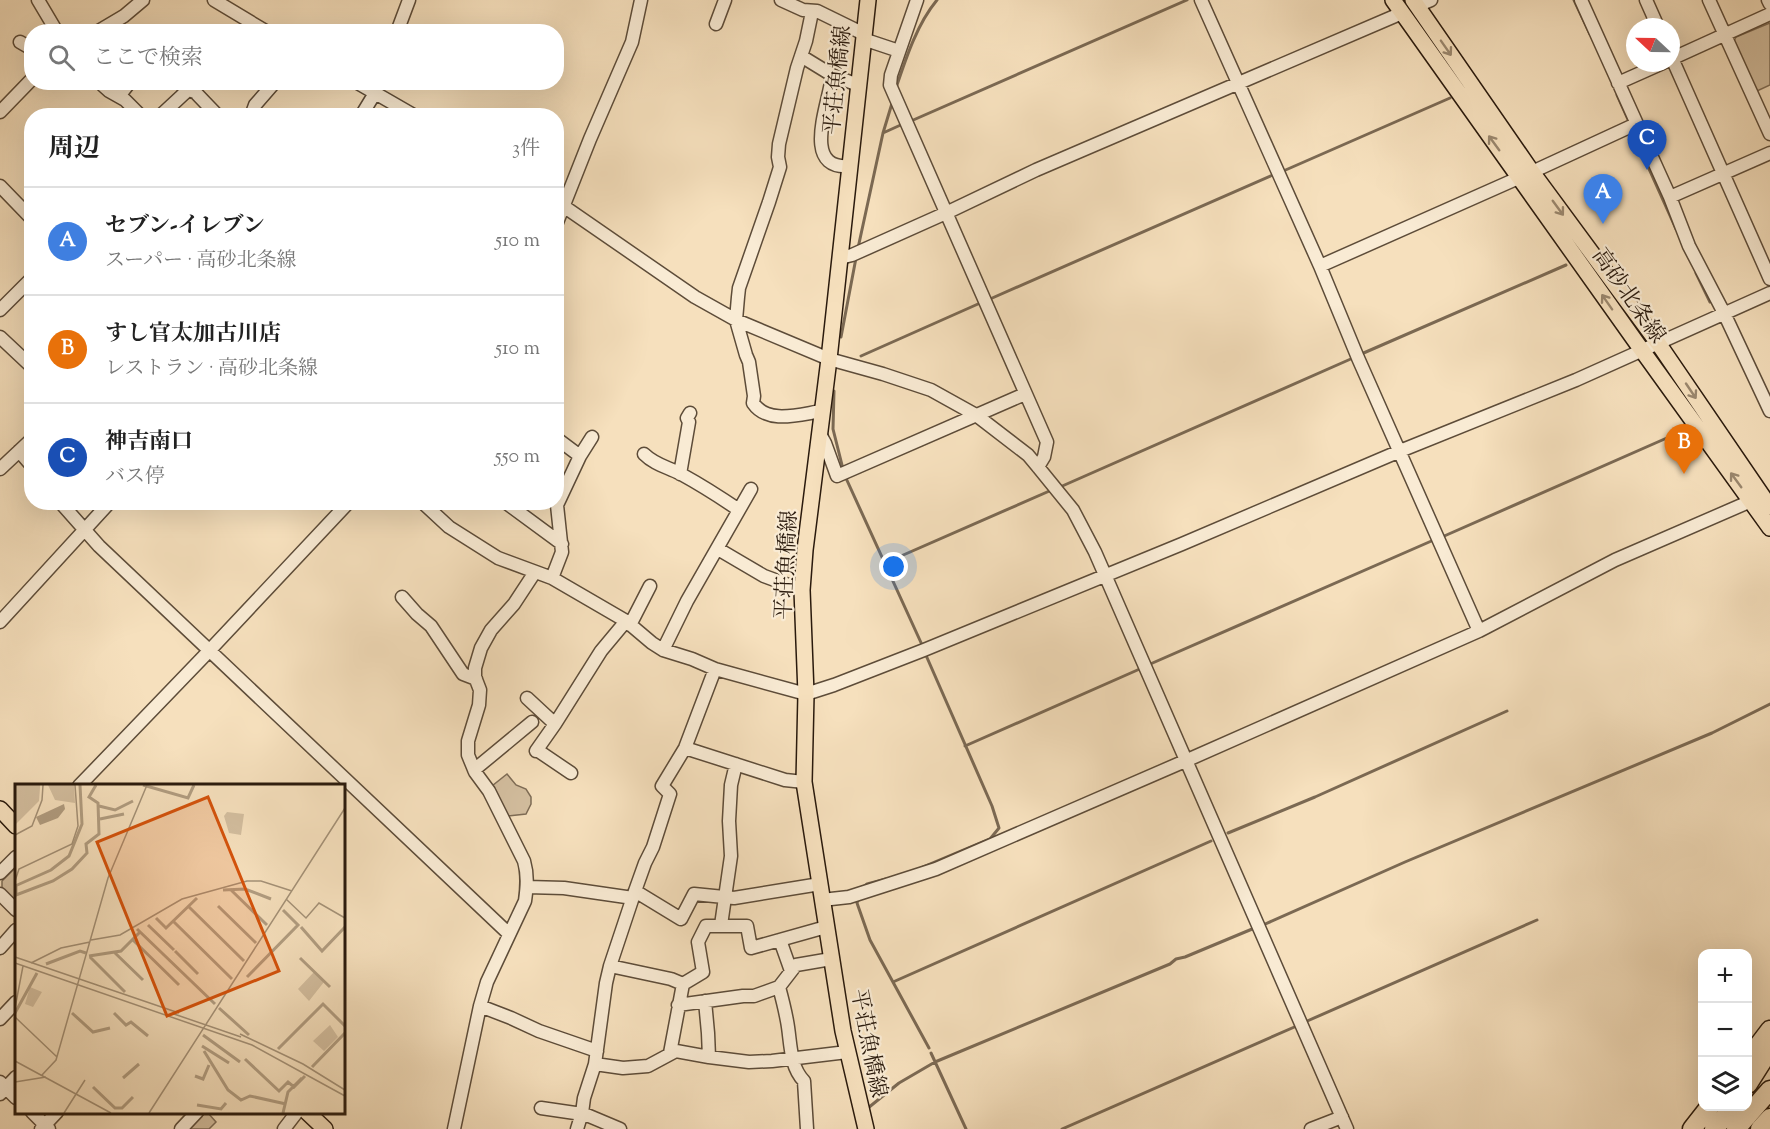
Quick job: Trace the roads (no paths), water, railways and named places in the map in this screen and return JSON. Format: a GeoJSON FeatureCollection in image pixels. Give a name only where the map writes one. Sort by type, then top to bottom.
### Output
{"type":"FeatureCollection","features":[{"type":"Feature","properties":{"kind":"highway"},"geometry":{"type":"LineString","coordinates":[[1750,1057],[1770,1030]]}},
{"type":"Feature","properties":{"kind":"highway"},"geometry":{"type":"LineString","coordinates":[[1752,1078],[1770,1049]]}},
{"type":"Feature","properties":{"kind":"highway"},"geometry":{"type":"LineString","coordinates":[[1752,1085],[1770,1065]]}},
{"type":"Feature","properties":{"kind":"highway"},"geometry":{"type":"LineString","coordinates":[[1714,1129],[1770,1090]]}},
{"type":"Feature","properties":{"kind":"highway"},"geometry":{"type":"LineString","coordinates":[[1735,1114],[1770,1103]]}},
{"type":"Feature","properties":{"kind":"highway"},"geometry":{"type":"LineString","coordinates":[[1692,1129],[1707,1111]]}},
{"type":"Feature","properties":{"kind":"highway"},"geometry":{"type":"LineString","coordinates":[[1760,1129],[1770,1118]]}},
{"type":"Feature","properties":{"kind":"main road","name":"平荘魚橋線"},"geometry":{"type":"LineString","coordinates":[[866,1129],[847,1052],[804,782],[806,694],[802,590],[804,550],[822,411],[852,254],[849,166],[868,0]]}},
{"type":"Feature","properties":{"kind":"main road","name":"高砂北条線"},"geometry":{"type":"LineString","coordinates":[[1393,0],[1525,175],[1658,343],[1764,500],[1770,528]]}},
{"type":"Feature","properties":{"kind":"main road","name":"高砂北条線"},"geometry":{"type":"LineString","coordinates":[[1420,2],[1525,175],[1641,350],[1764,500]]}},
{"type":"Feature","properties":{"kind":"main road"},"geometry":{"type":"LineString","coordinates":[[0,809],[15,825]]}},
{"type":"Feature","properties":{"kind":"main road"},"geometry":{"type":"LineString","coordinates":[[308,1114],[325,1129]]}},
{"type":"Feature","properties":{"kind":"street"},"geometry":{"type":"LineString","coordinates":[[38,0],[52,24]]}},
{"type":"Feature","properties":{"kind":"street"},"geometry":{"type":"LineString","coordinates":[[110,24],[143,0]]}},
{"type":"Feature","properties":{"kind":"street"},"geometry":{"type":"LineString","coordinates":[[214,0],[254,24]]}},
{"type":"Feature","properties":{"kind":"street"},"geometry":{"type":"LineString","coordinates":[[401,24],[409,0]]}},
{"type":"Feature","properties":{"kind":"street"},"geometry":{"type":"LineString","coordinates":[[564,197],[632,42],[641,0]]}},
{"type":"Feature","properties":{"kind":"street"},"geometry":{"type":"LineString","coordinates":[[716,24],[725,0]]}},
{"type":"Feature","properties":{"kind":"street"},"geometry":{"type":"LineString","coordinates":[[781,0],[817,12],[899,51]]}},
{"type":"Feature","properties":{"kind":"street"},"geometry":{"type":"LineString","coordinates":[[916,0],[890,81],[1047,442],[1044,457],[1038,467]]}},
{"type":"Feature","properties":{"kind":"street"},"geometry":{"type":"LineString","coordinates":[[1201,0],[1479,631]]}},
{"type":"Feature","properties":{"kind":"street"},"geometry":{"type":"LineString","coordinates":[[1581,0],[1618,83],[1632,125],[1670,197],[1689,246],[1724,313],[1770,411]]}},
{"type":"Feature","properties":{"kind":"street"},"geometry":{"type":"LineString","coordinates":[[1646,0],[1654,18]]}},
{"type":"Feature","properties":{"kind":"street"},"geometry":{"type":"LineString","coordinates":[[1709,0],[1770,135]]}},
{"type":"Feature","properties":{"kind":"street"},"geometry":{"type":"LineString","coordinates":[[812,12],[779,144],[780,167],[739,288],[736,320],[749,362],[755,406],[775,416],[822,411]]}},
{"type":"Feature","properties":{"kind":"street"},"geometry":{"type":"LineString","coordinates":[[852,254],[1036,170],[1402,13]]}},
{"type":"Feature","properties":{"kind":"street"},"geometry":{"type":"LineString","coordinates":[[1680,54],[1770,14]]}},
{"type":"Feature","properties":{"kind":"street"},"geometry":{"type":"LineString","coordinates":[[20,42],[24,45]]}},
{"type":"Feature","properties":{"kind":"street"},"geometry":{"type":"LineString","coordinates":[[801,56],[832,75],[858,85]]}},
{"type":"Feature","properties":{"kind":"street"},"geometry":{"type":"LineString","coordinates":[[1618,83],[1641,72]]}},
{"type":"Feature","properties":{"kind":"street"},"geometry":{"type":"LineString","coordinates":[[1675,72],[1724,173],[1770,279]]}},
{"type":"Feature","properties":{"kind":"street"},"geometry":{"type":"LineString","coordinates":[[832,75],[822,123],[821,142],[825,157],[831,163],[842,167],[849,166]]}},
{"type":"Feature","properties":{"kind":"street"},"geometry":{"type":"LineString","coordinates":[[0,112],[24,87]]}},
{"type":"Feature","properties":{"kind":"street"},"geometry":{"type":"LineString","coordinates":[[108,90],[125,100],[133,108]]}},
{"type":"Feature","properties":{"kind":"street"},"geometry":{"type":"LineString","coordinates":[[119,96],[124,90]]}},
{"type":"Feature","properties":{"kind":"street"},"geometry":{"type":"LineString","coordinates":[[166,108],[180,90]]}},
{"type":"Feature","properties":{"kind":"street"},"geometry":{"type":"LineString","coordinates":[[191,90],[210,108]]}},
{"type":"Feature","properties":{"kind":"street"},"geometry":{"type":"LineString","coordinates":[[254,108],[268,90]]}},
{"type":"Feature","properties":{"kind":"street"},"geometry":{"type":"LineString","coordinates":[[366,108],[376,90]]}},
{"type":"Feature","properties":{"kind":"street"},"geometry":{"type":"LineString","coordinates":[[380,90],[404,108]]}},
{"type":"Feature","properties":{"kind":"street"},"geometry":{"type":"LineString","coordinates":[[1320,266],[1632,125]]}},
{"type":"Feature","properties":{"kind":"street"},"geometry":{"type":"LineString","coordinates":[[1670,197],[1770,153]]}},
{"type":"Feature","properties":{"kind":"street"},"geometry":{"type":"LineString","coordinates":[[0,186],[24,211]]}},
{"type":"Feature","properties":{"kind":"street"},"geometry":{"type":"LineString","coordinates":[[564,206],[695,297],[736,320],[831,360],[931,390],[976,415],[1028,455],[1073,510],[1080,523],[1257,920],[1347,1129]]}},
{"type":"Feature","properties":{"kind":"street"},"geometry":{"type":"LineString","coordinates":[[0,310],[24,286]]}},
{"type":"Feature","properties":{"kind":"street"},"geometry":{"type":"LineString","coordinates":[[431,510],[449,527],[498,558],[552,578],[628,623],[663,650],[715,669],[806,694],[927,649],[1400,451],[1576,380],[1770,293]]}},
{"type":"Feature","properties":{"kind":"street"},"geometry":{"type":"LineString","coordinates":[[0,337],[24,360]]}},
{"type":"Feature","properties":{"kind":"street"},"geometry":{"type":"LineString","coordinates":[[819,432],[843,474],[1025,394]]}},
{"type":"Feature","properties":{"kind":"street"},"geometry":{"type":"LineString","coordinates":[[680,474],[689,422],[687,418],[690,413]]}},
{"type":"Feature","properties":{"kind":"street"},"geometry":{"type":"LineString","coordinates":[[564,484],[592,437]]}},
{"type":"Feature","properties":{"kind":"street"},"geometry":{"type":"LineString","coordinates":[[564,444],[580,456]]}},
{"type":"Feature","properties":{"kind":"street"},"geometry":{"type":"LineString","coordinates":[[0,469],[24,447]]}},
{"type":"Feature","properties":{"kind":"street"},"geometry":{"type":"LineString","coordinates":[[20,451],[24,456]]}},
{"type":"Feature","properties":{"kind":"street"},"geometry":{"type":"LineString","coordinates":[[644,453],[652,462],[680,474],[718,495],[739,510]]}},
{"type":"Feature","properties":{"kind":"street"},"geometry":{"type":"LineString","coordinates":[[663,650],[687,601],[751,489]]}},
{"type":"Feature","properties":{"kind":"street"},"geometry":{"type":"LineString","coordinates":[[822,900],[853,896],[936,869],[1479,631],[1616,560],[1764,500]]}},
{"type":"Feature","properties":{"kind":"street"},"geometry":{"type":"LineString","coordinates":[[67,510],[84,531],[209,651],[509,934]]}},
{"type":"Feature","properties":{"kind":"street"},"geometry":{"type":"LineString","coordinates":[[0,622],[103,510]]}},
{"type":"Feature","properties":{"kind":"street"},"geometry":{"type":"LineString","coordinates":[[81,784],[341,510]]}},
{"type":"Feature","properties":{"kind":"street"},"geometry":{"type":"LineString","coordinates":[[516,510],[562,544]]}},
{"type":"Feature","properties":{"kind":"street"},"geometry":{"type":"LineString","coordinates":[[552,578],[562,552],[557,510]]}},
{"type":"Feature","properties":{"kind":"street"},"geometry":{"type":"LineString","coordinates":[[718,549],[764,576],[802,590]]}},
{"type":"Feature","properties":{"kind":"street"},"geometry":{"type":"LineString","coordinates":[[454,1129],[487,982],[525,901],[527,887],[524,861],[468,755],[468,741],[479,705],[480,690],[475,668],[481,648],[491,630],[514,604],[535,572]]}},
{"type":"Feature","properties":{"kind":"street"},"geometry":{"type":"LineString","coordinates":[[571,773],[536,751],[601,651],[628,623],[650,586]]}},
{"type":"Feature","properties":{"kind":"street"},"geometry":{"type":"LineString","coordinates":[[402,597],[431,626],[463,674],[476,679]]}},
{"type":"Feature","properties":{"kind":"street"},"geometry":{"type":"LineString","coordinates":[[577,1129],[595,1064],[610,966],[670,794],[662,786],[685,748],[715,669]]}},
{"type":"Feature","properties":{"kind":"street"},"geometry":{"type":"LineString","coordinates":[[527,698],[555,724]]}},
{"type":"Feature","properties":{"kind":"street"},"geometry":{"type":"LineString","coordinates":[[474,770],[532,722]]}},
{"type":"Feature","properties":{"kind":"street"},"geometry":{"type":"LineString","coordinates":[[685,748],[785,780],[804,782]]}},
{"type":"Feature","properties":{"kind":"street"},"geometry":{"type":"LineString","coordinates":[[721,925],[731,856],[729,821],[731,785],[736,764]]}},
{"type":"Feature","properties":{"kind":"street"},"geometry":{"type":"LineString","coordinates":[[0,873],[15,857]]}},
{"type":"Feature","properties":{"kind":"street"},"geometry":{"type":"LineString","coordinates":[[527,887],[634,894],[681,919],[694,894],[726,898],[820,884]]}},
{"type":"Feature","properties":{"kind":"street"},"geometry":{"type":"LineString","coordinates":[[0,894],[15,909]]}},
{"type":"Feature","properties":{"kind":"street"},"geometry":{"type":"LineString","coordinates":[[670,1053],[683,984],[703,972],[699,942],[706,926],[747,926],[751,948],[826,927]]}},
{"type":"Feature","properties":{"kind":"street"},"geometry":{"type":"LineString","coordinates":[[0,948],[15,931]]}},
{"type":"Feature","properties":{"kind":"street"},"geometry":{"type":"LineString","coordinates":[[780,940],[791,971]]}},
{"type":"Feature","properties":{"kind":"street"},"geometry":{"type":"LineString","coordinates":[[678,1005],[754,996],[779,987],[796,965],[831,959]]}},
{"type":"Feature","properties":{"kind":"street"},"geometry":{"type":"LineString","coordinates":[[610,966],[671,979],[683,984]]}},
{"type":"Feature","properties":{"kind":"street"},"geometry":{"type":"LineString","coordinates":[[779,987],[788,1021],[793,1059],[798,1075],[804,1081],[807,1129]]}},
{"type":"Feature","properties":{"kind":"street"},"geometry":{"type":"LineString","coordinates":[[705,1001],[709,1057]]}},
{"type":"Feature","properties":{"kind":"street"},"geometry":{"type":"LineString","coordinates":[[0,1018],[15,1003]]}},
{"type":"Feature","properties":{"kind":"street"},"geometry":{"type":"LineString","coordinates":[[480,1006],[539,1031],[597,1051]]}},
{"type":"Feature","properties":{"kind":"street"},"geometry":{"type":"LineString","coordinates":[[595,1064],[623,1068],[648,1066],[676,1051],[749,1062],[847,1052]]}},
{"type":"Feature","properties":{"kind":"street"},"geometry":{"type":"LineString","coordinates":[[15,1078],[2,1088],[15,1097]]}},
{"type":"Feature","properties":{"kind":"street"},"geometry":{"type":"LineString","coordinates":[[541,1108],[582,1114],[620,1129]]}},
{"type":"Feature","properties":{"kind":"street"},"geometry":{"type":"LineString","coordinates":[[33,1114],[45,1128],[56,1114]]}},
{"type":"Feature","properties":{"kind":"street"},"geometry":{"type":"LineString","coordinates":[[181,1129],[196,1114]]}},
{"type":"Feature","properties":{"kind":"street"},"geometry":{"type":"LineString","coordinates":[[284,1129],[296,1114]]}},
{"type":"Feature","properties":{"kind":"street"},"geometry":{"type":"LineString","coordinates":[[1311,1129],[1342,1117]]}},
{"type":"Feature","properties":{"kind":"waterway"},"geometry":{"type":"LineString","coordinates":[[896,88],[918,30],[937,0]]}},
{"type":"Feature","properties":{"kind":"waterway"},"geometry":{"type":"LineString","coordinates":[[911,121],[1187,0]]}},
{"type":"Feature","properties":{"kind":"waterway"},"geometry":{"type":"LineString","coordinates":[[1574,0],[1590,34]]}},
{"type":"Feature","properties":{"kind":"waterway"},"geometry":{"type":"LineString","coordinates":[[1617,95],[1630,124]]}},
{"type":"Feature","properties":{"kind":"waterway"},"geometry":{"type":"LineString","coordinates":[[1281,172],[1450,98]]}},
{"type":"Feature","properties":{"kind":"waterway"},"geometry":{"type":"LineString","coordinates":[[858,248],[883,133],[893,100]]}},
{"type":"Feature","properties":{"kind":"waterway"},"geometry":{"type":"LineString","coordinates":[[883,133],[905,123]]}},
{"type":"Feature","properties":{"kind":"waterway"},"geometry":{"type":"LineString","coordinates":[[1632,131],[1676,229]]}},
{"type":"Feature","properties":{"kind":"waterway"},"geometry":{"type":"LineString","coordinates":[[990,299],[1275,174]]}},
{"type":"Feature","properties":{"kind":"waterway"},"geometry":{"type":"LineString","coordinates":[[841,337],[856,258]]}},
{"type":"Feature","properties":{"kind":"waterway"},"geometry":{"type":"LineString","coordinates":[[1359,355],[1566,265]]}},
{"type":"Feature","properties":{"kind":"waterway"},"geometry":{"type":"LineString","coordinates":[[1696,273],[1710,302]]}},
{"type":"Feature","properties":{"kind":"waterway"},"geometry":{"type":"LineString","coordinates":[[861,356],[978,304]]}},
{"type":"Feature","properties":{"kind":"waterway"},"geometry":{"type":"LineString","coordinates":[[1060,487],[1353,358]]}},
{"type":"Feature","properties":{"kind":"waterway"},"geometry":{"type":"LineString","coordinates":[[834,391],[833,429],[843,469]]}},
{"type":"Feature","properties":{"kind":"waterway"},"geometry":{"type":"LineString","coordinates":[[1442,537],[1685,430]]}},
{"type":"Feature","properties":{"kind":"waterway"},"geometry":{"type":"LineString","coordinates":[[845,476],[923,647]]}},
{"type":"Feature","properties":{"kind":"waterway"},"geometry":{"type":"LineString","coordinates":[[885,563],[1054,489]]}},
{"type":"Feature","properties":{"kind":"waterway"},"geometry":{"type":"LineString","coordinates":[[1148,665],[1436,539]]}},
{"type":"Feature","properties":{"kind":"waterway"},"geometry":{"type":"LineString","coordinates":[[921,868],[990,839],[999,828],[992,806],[925,653]]}},
{"type":"Feature","properties":{"kind":"waterway"},"geometry":{"type":"LineString","coordinates":[[965,746],[1142,668]]}},
{"type":"Feature","properties":{"kind":"waterway"},"geometry":{"type":"LineString","coordinates":[[1263,925],[1405,862],[1712,733],[1770,704]]}},
{"type":"Feature","properties":{"kind":"waterway"},"geometry":{"type":"LineString","coordinates":[[1228,833],[1315,797],[1507,711]]}},
{"type":"Feature","properties":{"kind":"waterway"},"geometry":{"type":"LineString","coordinates":[[893,982],[1211,841]]}},
{"type":"Feature","properties":{"kind":"waterway"},"geometry":{"type":"LineString","coordinates":[[862,888],[867,884],[886,879]]}},
{"type":"Feature","properties":{"kind":"waterway"},"geometry":{"type":"LineString","coordinates":[[859,897],[857,903],[870,940],[929,1048]]}},
{"type":"Feature","properties":{"kind":"waterway"},"geometry":{"type":"LineString","coordinates":[[1305,1022],[1537,920]]}},
{"type":"Feature","properties":{"kind":"waterway"},"geometry":{"type":"LineString","coordinates":[[868,1108],[899,1083],[935,1062],[1170,964],[1176,959],[1257,927]]}},
{"type":"Feature","properties":{"kind":"waterway"},"geometry":{"type":"LineString","coordinates":[[1062,1129],[1299,1025]]}},
{"type":"Feature","properties":{"kind":"waterway"},"geometry":{"type":"LineString","coordinates":[[931,1053],[966,1129]]}},
{"type":"Feature","properties":{"kind":"place","name":"神吉南口"},"geometry":{"type":"Point","coordinates":[1647,170]}},
{"type":"Feature","properties":{"kind":"place","name":"セブン-イレブン"},"geometry":{"type":"Point","coordinates":[1603,224]}},
{"type":"Feature","properties":{"kind":"place","name":"すし官太加古川店"},"geometry":{"type":"Point","coordinates":[1684,474]}}]}
